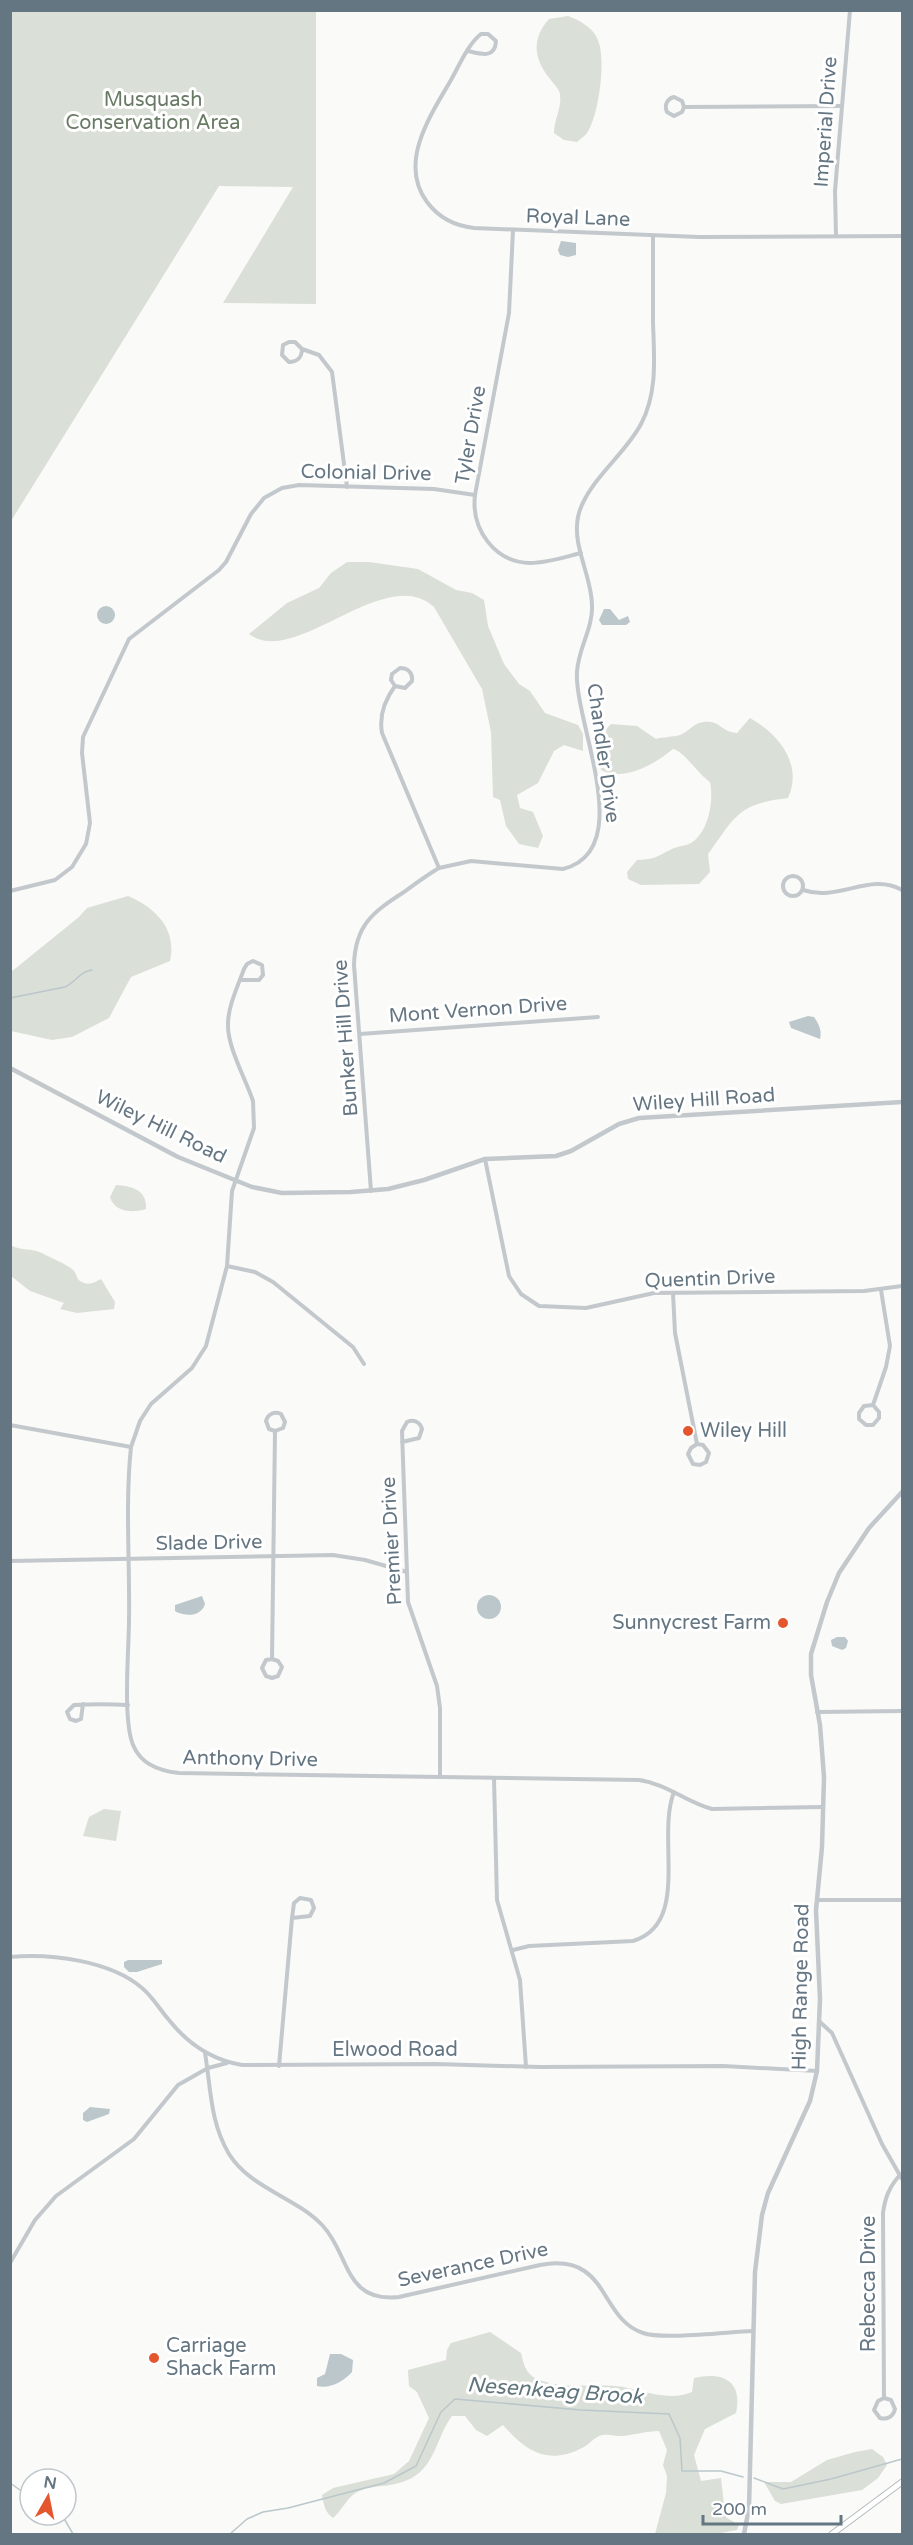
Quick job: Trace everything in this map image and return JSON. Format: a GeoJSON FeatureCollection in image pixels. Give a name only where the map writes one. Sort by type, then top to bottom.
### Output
{"type":"FeatureCollection","features":[{"type":"Feature","properties":{"kind":"main road"},"geometry":{"type":"LineString","coordinates":[[832,2535],[903,2482]]}},
{"type":"Feature","properties":{"kind":"street","name":"Imperial Drive"},"geometry":{"type":"LineString","coordinates":[[836,236],[835,191],[850,10]]}},
{"type":"Feature","properties":{"kind":"street","name":"Royal Lane"},"geometry":{"type":"LineString","coordinates":[[468,51],[487,55],[495,49],[496,41],[488,34],[481,34],[468,51],[422,134],[415,160],[417,182],[430,207],[447,220],[467,227],[653,236],[903,236]]}},
{"type":"Feature","properties":{"kind":"street"},"geometry":{"type":"LineString","coordinates":[[674,97],[681,99],[684,107],[680,114],[674,116],[669,114],[666,105],[668,100],[674,97]]}},
{"type":"Feature","properties":{"kind":"street"},"geometry":{"type":"LineString","coordinates":[[684,107],[841,106]]}},
{"type":"Feature","properties":{"kind":"street","name":"Tyler Drive"},"geometry":{"type":"LineString","coordinates":[[513,230],[508,313],[475,512],[479,528],[488,542],[504,556],[519,562],[535,563],[581,553]]}},
{"type":"Feature","properties":{"kind":"street","name":"Chandler Drive"},"geometry":{"type":"LineString","coordinates":[[439,868],[471,861],[563,869],[582,860],[596,844],[600,828],[598,801],[590,743],[577,685],[579,658],[592,606],[577,527],[581,506],[633,436],[650,403],[654,371],[653,236]]}},
{"type":"Feature","properties":{"kind":"street"},"geometry":{"type":"LineString","coordinates":[[302,349],[301,356],[296,361],[290,362],[282,355],[283,345],[296,342],[302,349],[319,355],[332,372],[347,487]]}},
{"type":"Feature","properties":{"kind":"street","name":"Colonial Drive"},"geometry":{"type":"LineString","coordinates":[[10,891],[55,880],[72,867],[81,854],[88,839],[90,823],[82,753],[83,737],[118,658],[132,635],[219,570],[226,562],[251,514],[268,494],[293,486],[444,489],[476,495]]}},
{"type":"Feature","properties":{"kind":"street"},"geometry":{"type":"LineString","coordinates":[[400,668],[410,671],[412,678],[410,684],[401,689],[395,686],[391,680],[394,671],[400,668]]}},
{"type":"Feature","properties":{"kind":"street"},"geometry":{"type":"LineString","coordinates":[[395,686],[382,712],[382,734],[439,868]]}},
{"type":"Feature","properties":{"kind":"street","name":"Bunker Hill Drive"},"geometry":{"type":"LineString","coordinates":[[371,1191],[354,954],[362,929],[375,912],[439,868]]}},
{"type":"Feature","properties":{"kind":"street"},"geometry":{"type":"LineString","coordinates":[[790,876],[798,877],[803,883],[803,890],[796,896],[788,895],[783,888],[783,881],[790,876]]}},
{"type":"Feature","properties":{"kind":"street"},"geometry":{"type":"LineString","coordinates":[[803,890],[827,894],[879,883],[903,890]]}},
{"type":"Feature","properties":{"kind":"street"},"geometry":{"type":"LineString","coordinates":[[253,961],[262,965],[264,972],[259,980],[240,980],[247,964],[253,961]]}},
{"type":"Feature","properties":{"kind":"street","name":"Anthony Drive"},"geometry":{"type":"LineString","coordinates":[[240,980],[228,1019],[228,1030],[253,1101],[255,1117],[252,1133],[234,1180],[227,1266],[201,1356],[192,1368],[151,1404],[140,1421],[131,1447],[128,1705],[129,1726],[134,1748],[148,1764],[168,1772],[639,1780],[658,1783],[696,1804],[712,1809],[823,1807]]}},
{"type":"Feature","properties":{"kind":"street","name":"Mont Vernon Drive"},"geometry":{"type":"LineString","coordinates":[[360,1034],[598,1017]]}},
{"type":"Feature","properties":{"kind":"street","name":"Wiley Hill Road"},"geometry":{"type":"LineString","coordinates":[[10,1068],[168,1152],[234,1180],[262,1190],[282,1193],[371,1191],[409,1185],[485,1159],[545,1158],[561,1155],[613,1126],[639,1118],[903,1102]]}},
{"type":"Feature","properties":{"kind":"street","name":"Quentin Drive"},"geometry":{"type":"LineString","coordinates":[[485,1159],[509,1276],[517,1290],[529,1301],[544,1307],[581,1308],[644,1295],[673,1293],[880,1290],[903,1286]]}},
{"type":"Feature","properties":{"kind":"street"},"geometry":{"type":"LineString","coordinates":[[227,1266],[255,1272],[273,1282],[353,1347],[364,1364]]}},
{"type":"Feature","properties":{"kind":"street"},"geometry":{"type":"LineString","coordinates":[[873,1405],[890,1346],[880,1290]]}},
{"type":"Feature","properties":{"kind":"street"},"geometry":{"type":"LineString","coordinates":[[673,1293],[676,1340],[697,1444]]}},
{"type":"Feature","properties":{"kind":"street"},"geometry":{"type":"LineString","coordinates":[[873,1405],[879,1412],[879,1419],[873,1425],[866,1425],[859,1419],[859,1413],[864,1406],[873,1405]]}},
{"type":"Feature","properties":{"kind":"street"},"geometry":{"type":"LineString","coordinates":[[275,1413],[283,1416],[285,1422],[283,1428],[275,1431],[267,1427],[266,1421],[269,1415],[275,1413]]}},
{"type":"Feature","properties":{"kind":"street"},"geometry":{"type":"LineString","coordinates":[[414,1420],[420,1424],[422,1432],[419,1438],[402,1442],[404,1424],[414,1420]]}},
{"type":"Feature","properties":{"kind":"street"},"geometry":{"type":"LineString","coordinates":[[10,1425],[131,1447]]}},
{"type":"Feature","properties":{"kind":"street"},"geometry":{"type":"LineString","coordinates":[[272,1659],[275,1431]]}},
{"type":"Feature","properties":{"kind":"street","name":"Premier Drive"},"geometry":{"type":"LineString","coordinates":[[402,1442],[410,1612],[434,1675],[439,1696],[440,1777]]}},
{"type":"Feature","properties":{"kind":"street"},"geometry":{"type":"LineString","coordinates":[[697,1444],[703,1445],[709,1453],[708,1460],[700,1465],[693,1464],[688,1455],[691,1448],[697,1444]]}},
{"type":"Feature","properties":{"kind":"street","name":"High Range Road"},"geometry":{"type":"LineString","coordinates":[[744,2535],[749,2508],[755,2272],[762,2213],[768,2193],[806,2110],[817,2071],[820,2022],[817,1900],[821,1863],[823,1745],[811,1675],[812,1654],[827,1602],[839,1573],[856,1546],[903,1492]]}},
{"type":"Feature","properties":{"kind":"street","name":"Slade Drive"},"geometry":{"type":"LineString","coordinates":[[10,1561],[344,1556],[407,1572]]}},
{"type":"Feature","properties":{"kind":"street"},"geometry":{"type":"LineString","coordinates":[[272,1659],[278,1661],[282,1668],[278,1676],[272,1678],[266,1676],[262,1668],[266,1660],[272,1659]]}},
{"type":"Feature","properties":{"kind":"street"},"geometry":{"type":"LineString","coordinates":[[83,1704],[81,1719],[70,1719],[69,1707],[83,1704],[128,1705]]}},
{"type":"Feature","properties":{"kind":"street"},"geometry":{"type":"LineString","coordinates":[[817,1712],[903,1711]]}},
{"type":"Feature","properties":{"kind":"street"},"geometry":{"type":"LineString","coordinates":[[494,1778],[497,1900],[500,1917],[513,1950],[521,1990],[526,2067]]}},
{"type":"Feature","properties":{"kind":"street"},"geometry":{"type":"LineString","coordinates":[[513,1950],[529,1946],[633,1941],[645,1936],[656,1927],[664,1915],[667,1900],[668,1819],[675,1792]]}},
{"type":"Feature","properties":{"kind":"street"},"geometry":{"type":"LineString","coordinates":[[279,2066],[293,1905],[297,1900],[305,1897],[311,1900],[314,1908],[310,1916],[292,1918]]}},
{"type":"Feature","properties":{"kind":"street"},"geometry":{"type":"LineString","coordinates":[[817,1900],[903,1900]]}},
{"type":"Feature","properties":{"kind":"street","name":"Elwood Road"},"geometry":{"type":"LineString","coordinates":[[10,1957],[35,1955],[62,1958],[124,1975],[145,1990],[175,2028],[191,2043],[229,2062],[279,2066],[436,2064],[526,2067],[723,2066],[817,2071]]}},
{"type":"Feature","properties":{"kind":"street"},"geometry":{"type":"LineString","coordinates":[[820,2022],[835,2037],[882,2144],[902,2177]]}},
{"type":"Feature","properties":{"kind":"street","name":"Severance Drive"},"geometry":{"type":"LineString","coordinates":[[205,2052],[214,2120],[231,2157],[253,2179],[322,2225],[330,2235],[351,2277],[372,2295],[387,2298],[399,2297],[561,2262],[571,2264],[585,2272],[626,2322],[644,2334],[666,2336],[752,2331]]}},
{"type":"Feature","properties":{"kind":"street"},"geometry":{"type":"LineString","coordinates":[[10,2263],[35,2220],[56,2196],[134,2139],[178,2085],[208,2068],[229,2062]]}},
{"type":"Feature","properties":{"kind":"street","name":"Rebecca Drive"},"geometry":{"type":"LineString","coordinates":[[884,2398],[883,2213],[885,2198],[893,2183],[902,2177]]}},
{"type":"Feature","properties":{"kind":"street","name":"Rebecca Drive"},"geometry":{"type":"LineString","coordinates":[[884,2398],[891,2400],[895,2409],[892,2416],[886,2419],[877,2416],[874,2410],[878,2401],[884,2398]]}},
{"type":"Feature","properties":{"kind":"green space","name":"Musquash Conservation Area"},"geometry":{"type":"Polygon","coordinates":[[[10,11],[316,11],[316,304],[223,303],[293,187],[219,186],[11,521],[10,11]]]}},
{"type":"Feature","properties":{"kind":"green space"},"geometry":{"type":"Polygon","coordinates":[[[568,16],[592,30],[600,47],[601,58],[600,86],[595,114],[587,133],[577,142],[564,140],[554,133],[560,93],[545,72],[537,49],[539,34],[549,19],[568,16]]]}},
{"type":"Feature","properties":{"kind":"green space"},"geometry":{"type":"Polygon","coordinates":[[[347,562],[369,562],[418,569],[456,590],[472,593],[484,600],[488,626],[504,664],[519,684],[530,691],[545,713],[578,725],[583,734],[583,751],[564,745],[554,751],[538,783],[517,795],[520,808],[533,812],[543,836],[538,848],[519,844],[506,826],[500,800],[493,797],[491,732],[482,689],[434,607],[414,597],[391,597],[366,605],[290,638],[268,641],[249,634],[287,603],[319,588],[331,573],[347,562]]]}},
{"type":"Feature","properties":{"kind":"green space"},"geometry":{"type":"Polygon","coordinates":[[[750,718],[771,733],[786,752],[793,774],[788,798],[758,804],[739,814],[708,854],[710,872],[699,884],[641,885],[628,879],[627,872],[637,860],[656,857],[689,844],[697,838],[709,815],[710,782],[682,754],[673,749],[639,770],[629,773],[619,774],[601,770],[596,740],[611,724],[637,726],[656,739],[680,735],[697,724],[705,722],[714,723],[737,733],[750,718]]]}},
{"type":"Feature","properties":{"kind":"green space"},"geometry":{"type":"Polygon","coordinates":[[[128,896],[147,907],[162,921],[170,939],[170,961],[131,977],[109,1018],[72,1037],[52,1040],[11,1031],[11,972],[87,908],[128,896]]]}},
{"type":"Feature","properties":{"kind":"green space"},"geometry":{"type":"Polygon","coordinates":[[[116,1185],[128,1186],[141,1193],[146,1209],[130,1211],[116,1206],[110,1197],[116,1185]]]}},
{"type":"Feature","properties":{"kind":"green space"},"geometry":{"type":"Polygon","coordinates":[[[10,1245],[38,1251],[72,1269],[79,1280],[84,1283],[101,1279],[115,1302],[114,1309],[77,1313],[60,1309],[64,1303],[30,1291],[11,1276],[10,1245]]]}},
{"type":"Feature","properties":{"kind":"green space"},"geometry":{"type":"Polygon","coordinates":[[[104,1809],[121,1811],[116,1841],[83,1836],[89,1817],[104,1809]]]}},
{"type":"Feature","properties":{"kind":"green space"},"geometry":{"type":"Polygon","coordinates":[[[490,2332],[521,2353],[524,2365],[530,2374],[537,2379],[556,2384],[615,2386],[673,2396],[692,2392],[694,2378],[714,2376],[728,2381],[736,2393],[736,2413],[705,2429],[694,2455],[701,2481],[721,2478],[724,2505],[722,2511],[727,2518],[739,2525],[737,2530],[715,2534],[655,2534],[666,2493],[667,2476],[663,2465],[667,2450],[659,2431],[622,2436],[602,2435],[571,2453],[549,2456],[530,2449],[503,2425],[487,2436],[476,2430],[465,2416],[452,2416],[430,2460],[420,2472],[403,2482],[361,2490],[351,2496],[333,2518],[330,2516],[325,2508],[322,2495],[333,2488],[394,2474],[409,2461],[429,2418],[417,2392],[409,2386],[408,2370],[446,2360],[447,2350],[451,2343],[490,2332]]]}},
{"type":"Feature","properties":{"kind":"green space"},"geometry":{"type":"Polygon","coordinates":[[[872,2449],[883,2457],[887,2465],[878,2478],[862,2490],[781,2504],[775,2501],[764,2482],[791,2482],[827,2460],[872,2449]]]}},
{"type":"Feature","properties":{"kind":"shaded area"},"geometry":{"type":"Polygon","coordinates":[[[561,241],[576,243],[576,255],[568,257],[560,255],[558,250],[561,241]]]}},
{"type":"Feature","properties":{"kind":"shaded area"},"geometry":{"type":"Polygon","coordinates":[[[106,606],[112,609],[115,615],[112,621],[106,624],[100,621],[97,615],[100,609],[106,606]]]}},
{"type":"Feature","properties":{"kind":"shaded area"},"geometry":{"type":"Polygon","coordinates":[[[604,609],[610,609],[619,620],[628,616],[630,622],[626,625],[602,625],[599,620],[604,609]]]}},
{"type":"Feature","properties":{"kind":"shaded area"},"geometry":{"type":"Polygon","coordinates":[[[808,1016],[814,1017],[817,1022],[820,1039],[791,1028],[789,1022],[808,1016]]]}},
{"type":"Feature","properties":{"kind":"shaded area"},"geometry":{"type":"Polygon","coordinates":[[[489,1595],[497,1599],[501,1607],[497,1615],[489,1619],[481,1615],[477,1607],[481,1599],[489,1595]]]}},
{"type":"Feature","properties":{"kind":"shaded area"},"geometry":{"type":"Polygon","coordinates":[[[202,1596],[205,1604],[196,1614],[188,1615],[175,1611],[175,1605],[202,1596]]]}},
{"type":"Feature","properties":{"kind":"shaded area"},"geometry":{"type":"Polygon","coordinates":[[[845,1637],[848,1641],[846,1648],[842,1650],[832,1646],[831,1640],[845,1637]]]}},
{"type":"Feature","properties":{"kind":"shaded area"},"geometry":{"type":"Polygon","coordinates":[[[162,1960],[162,1964],[137,1972],[129,1972],[124,1967],[124,1962],[162,1960]]]}},
{"type":"Feature","properties":{"kind":"shaded area"},"geometry":{"type":"Polygon","coordinates":[[[90,2107],[110,2109],[109,2114],[87,2122],[83,2120],[83,2113],[90,2107]]]}},
{"type":"Feature","properties":{"kind":"shaded area"},"geometry":{"type":"Polygon","coordinates":[[[330,2354],[341,2354],[353,2360],[352,2372],[336,2384],[317,2386],[317,2378],[325,2374],[330,2354]]]}},
{"type":"Feature","properties":{"kind":"waterway"},"geometry":{"type":"LineString","coordinates":[[10,998],[65,987],[84,972],[92,970]]}},
{"type":"Feature","properties":{"kind":"waterway","name":"Nesenkeag Brook"},"geometry":{"type":"LineString","coordinates":[[230,2534],[247,2519],[263,2512],[288,2508],[384,2483],[416,2466],[441,2412],[455,2399],[581,2410],[669,2414],[680,2438],[682,2471],[721,2471],[743,2477]]}},
{"type":"Feature","properties":{"kind":"waterway","name":"Nesenkeag Brook"},"geometry":{"type":"LineString","coordinates":[[754,2478],[783,2489],[831,2479],[902,2459]]}},
{"type":"Feature","properties":{"kind":"waterway","name":"Nesenkeag Brook"},"geometry":{"type":"LineString","coordinates":[[10,2483],[18,2489]]}},
{"type":"Feature","properties":{"kind":"waterway","name":"Nesenkeag Brook"},"geometry":{"type":"LineString","coordinates":[[69,2527],[73,2534]]}},
{"type":"Feature","properties":{"kind":"place","name":"Wiley Hill"},"geometry":{"type":"Point","coordinates":[688,1431]}},
{"type":"Feature","properties":{"kind":"place","name":"Sunnycrest Farm"},"geometry":{"type":"Point","coordinates":[783,1623]}},
{"type":"Feature","properties":{"kind":"place","name":"Carriage Shack Farm"},"geometry":{"type":"Point","coordinates":[154,2358]}}]}
